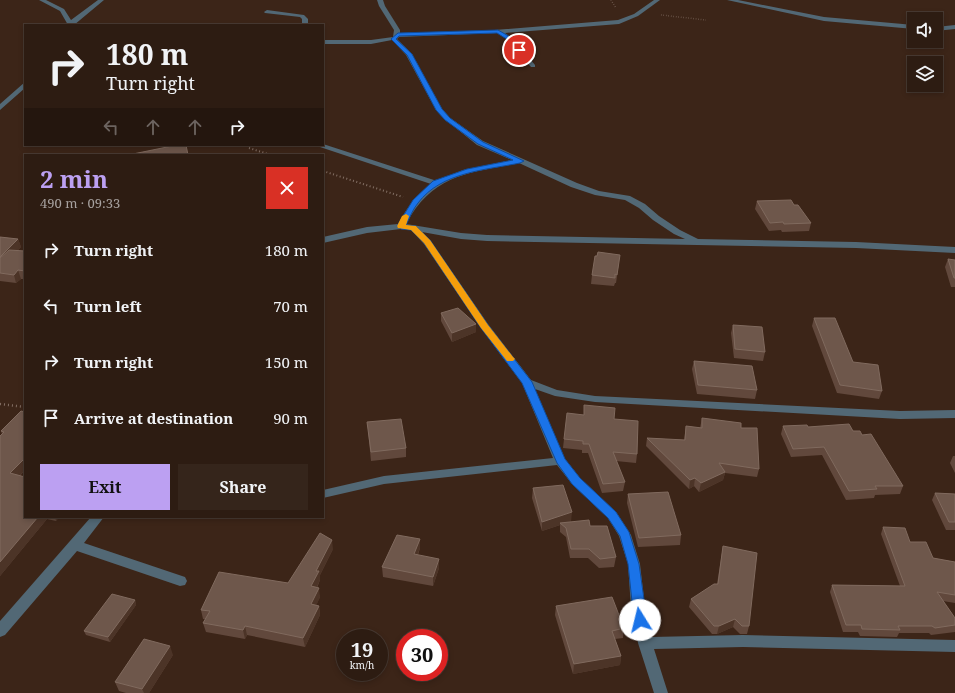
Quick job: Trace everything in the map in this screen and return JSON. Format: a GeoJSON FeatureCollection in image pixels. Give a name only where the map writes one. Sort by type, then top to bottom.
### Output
{"type":"FeatureCollection","features":[{"type":"Feature","properties":{"kind":"street"},"geometry":{"type":"LineString","coordinates":[[42,0],[62,10],[70,24],[101,0]]}},
{"type":"Feature","properties":{"kind":"street"},"geometry":{"type":"LineString","coordinates":[[380,0],[382,6],[397,30],[396,37],[409,54],[439,110],[448,119],[480,143],[574,185],[598,193],[627,198],[642,206],[656,218],[677,232],[696,241]]}},
{"type":"Feature","properties":{"kind":"street"},"geometry":{"type":"LineString","coordinates":[[324,42],[362,43],[396,37],[615,22],[626,20],[636,15],[657,0]]}},
{"type":"Feature","properties":{"kind":"street"},"geometry":{"type":"LineString","coordinates":[[730,0],[824,19],[907,26]]}},
{"type":"Feature","properties":{"kind":"street"},"geometry":{"type":"LineString","coordinates":[[267,12],[302,16],[305,19],[305,24]]}},
{"type":"Feature","properties":{"kind":"street"},"geometry":{"type":"LineString","coordinates":[[943,28],[955,27]]}},
{"type":"Feature","properties":{"kind":"street"},"geometry":{"type":"LineString","coordinates":[[498,31],[510,39],[533,66]]}},
{"type":"Feature","properties":{"kind":"street"},"geometry":{"type":"LineString","coordinates":[[0,108],[24,85]]}},
{"type":"Feature","properties":{"kind":"street"},"geometry":{"type":"LineString","coordinates":[[13,95],[24,95]]}},
{"type":"Feature","properties":{"kind":"street"},"geometry":{"type":"LineString","coordinates":[[321,146],[436,183]]}},
{"type":"Feature","properties":{"kind":"street"},"geometry":{"type":"LineString","coordinates":[[401,226],[416,201],[436,183],[469,171],[520,161]]}},
{"type":"Feature","properties":{"kind":"street"},"geometry":{"type":"LineString","coordinates":[[324,240],[367,230],[401,226],[461,236],[487,238],[856,245],[955,250]]}},
{"type":"Feature","properties":{"kind":"street"},"geometry":{"type":"LineString","coordinates":[[414,228],[427,242],[484,326],[527,382],[560,461],[576,481],[612,515],[625,535],[634,564],[638,608],[645,643],[661,693]]}},
{"type":"Feature","properties":{"kind":"street"},"geometry":{"type":"LineString","coordinates":[[527,382],[555,393],[595,399],[900,415],[955,414]]}},
{"type":"Feature","properties":{"kind":"street"},"geometry":{"type":"LineString","coordinates":[[324,494],[384,480],[560,461]]}},
{"type":"Feature","properties":{"kind":"street"},"geometry":{"type":"LineString","coordinates":[[0,631],[76,545],[97,518]]}},
{"type":"Feature","properties":{"kind":"street"},"geometry":{"type":"LineString","coordinates":[[76,545],[180,581]]}},
{"type":"Feature","properties":{"kind":"street"},"geometry":{"type":"LineString","coordinates":[[645,643],[743,641],[955,646]]}},
{"type":"Feature","properties":{"kind":"path"},"geometry":{"type":"LineString","coordinates":[[636,15],[663,15],[706,20]]}},
{"type":"Feature","properties":{"kind":"path"},"geometry":{"type":"LineString","coordinates":[[248,148],[268,154]]}},
{"type":"Feature","properties":{"kind":"path"},"geometry":{"type":"LineString","coordinates":[[324,171],[416,201]]}},
{"type":"Feature","properties":{"kind":"path"},"geometry":{"type":"LineString","coordinates":[[0,404],[24,407]]}},
{"type":"Feature","properties":{"kind":"building"},"geometry":{"type":"Polygon","coordinates":[[[172,146],[186,146],[188,154],[133,154],[172,146]]]}},
{"type":"Feature","properties":{"kind":"building"},"geometry":{"type":"Polygon","coordinates":[[[791,200],[794,205],[798,205],[811,223],[770,223],[757,201],[791,200]]]}},
{"type":"Feature","properties":{"kind":"building"},"geometry":{"type":"Polygon","coordinates":[[[0,237],[18,239],[0,257],[0,237]]]}},
{"type":"Feature","properties":{"kind":"building"},"geometry":{"type":"Polygon","coordinates":[[[9,250],[24,251],[24,271],[18,270],[14,275],[0,273],[0,258],[9,250]]]}},
{"type":"Feature","properties":{"kind":"building"},"geometry":{"type":"Polygon","coordinates":[[[598,252],[620,255],[617,275],[615,274],[615,278],[592,275],[595,256],[597,256],[598,252]]]}},
{"type":"Feature","properties":{"kind":"building"},"geometry":{"type":"Polygon","coordinates":[[[948,259],[955,260],[955,278],[954,278],[948,259]]]}},
{"type":"Feature","properties":{"kind":"building"},"geometry":{"type":"Polygon","coordinates":[[[458,308],[476,324],[452,333],[441,313],[458,308]]]}},
{"type":"Feature","properties":{"kind":"building"},"geometry":{"type":"Polygon","coordinates":[[[814,318],[835,318],[853,362],[878,365],[882,391],[840,385],[814,318]]]}},
{"type":"Feature","properties":{"kind":"building"},"geometry":{"type":"Polygon","coordinates":[[[733,325],[762,327],[765,352],[735,349],[733,325]]]}},
{"type":"Feature","properties":{"kind":"building"},"geometry":{"type":"Polygon","coordinates":[[[694,361],[752,366],[757,390],[698,385],[694,361]]]}},
{"type":"Feature","properties":{"kind":"building"},"geometry":{"type":"Polygon","coordinates":[[[584,405],[615,408],[614,419],[638,421],[637,454],[613,452],[625,482],[603,484],[589,444],[583,444],[583,441],[564,439],[567,413],[584,415],[584,405]]]}},
{"type":"Feature","properties":{"kind":"building"},"geometry":{"type":"Polygon","coordinates":[[[21,411],[24,412],[24,459],[10,473],[24,477],[24,518],[37,518],[0,562],[0,436],[4,432],[1,431],[21,411]]]}},
{"type":"Feature","properties":{"kind":"building"},"geometry":{"type":"Polygon","coordinates":[[[702,418],[741,423],[741,428],[757,428],[759,469],[719,463],[725,472],[701,483],[695,478],[690,480],[647,438],[685,440],[686,426],[702,428],[702,418]]]}},
{"type":"Feature","properties":{"kind":"building"},"geometry":{"type":"Polygon","coordinates":[[[401,419],[406,448],[371,452],[367,422],[401,419]]]}},
{"type":"Feature","properties":{"kind":"building"},"geometry":{"type":"Polygon","coordinates":[[[849,424],[853,431],[860,431],[862,435],[871,434],[903,486],[875,486],[877,489],[849,491],[824,447],[793,449],[783,426],[807,425],[808,427],[849,424]]]}},
{"type":"Feature","properties":{"kind":"building"},"geometry":{"type":"Polygon","coordinates":[[[563,485],[572,512],[542,522],[533,488],[563,485]]]}},
{"type":"Feature","properties":{"kind":"building"},"geometry":{"type":"Polygon","coordinates":[[[668,492],[681,535],[639,538],[628,494],[668,492]]]}},
{"type":"Feature","properties":{"kind":"building"},"geometry":{"type":"Polygon","coordinates":[[[935,493],[955,494],[955,522],[949,522],[935,493]]]}},
{"type":"Feature","properties":{"kind":"building"},"geometry":{"type":"Polygon","coordinates":[[[589,520],[590,526],[607,526],[616,557],[600,559],[589,549],[571,549],[566,528],[560,523],[589,520]]]}},
{"type":"Feature","properties":{"kind":"building"},"geometry":{"type":"Polygon","coordinates":[[[883,527],[905,528],[910,542],[926,542],[933,558],[955,562],[955,595],[937,592],[955,618],[955,625],[935,628],[932,626],[898,626],[900,630],[862,629],[861,625],[846,625],[832,585],[905,586],[883,527]]]}},
{"type":"Feature","properties":{"kind":"building"},"geometry":{"type":"Polygon","coordinates":[[[320,533],[332,540],[316,571],[319,571],[311,586],[319,588],[311,604],[319,606],[303,638],[245,626],[243,630],[203,623],[210,611],[201,610],[219,572],[288,583],[320,533]]]}},
{"type":"Feature","properties":{"kind":"building"},"geometry":{"type":"Polygon","coordinates":[[[397,535],[420,539],[414,554],[439,559],[433,577],[382,567],[397,535]]]}},
{"type":"Feature","properties":{"kind":"building"},"geometry":{"type":"Polygon","coordinates":[[[723,546],[757,553],[749,626],[742,626],[735,619],[719,626],[714,626],[691,599],[714,584],[718,584],[723,546]]]}},
{"type":"Feature","properties":{"kind":"building"},"geometry":{"type":"Polygon","coordinates":[[[112,594],[135,600],[108,637],[84,631],[112,594]]]}},
{"type":"Feature","properties":{"kind":"building"},"geometry":{"type":"Polygon","coordinates":[[[612,597],[624,628],[612,631],[621,656],[574,664],[556,606],[612,597]]]}},
{"type":"Feature","properties":{"kind":"building"},"geometry":{"type":"Polygon","coordinates":[[[144,639],[170,646],[142,689],[115,682],[144,639]]]}},
{"type":"Feature","properties":{"kind":"slow traffic"},"geometry":{"type":"LineString","coordinates":[[406,216],[401,226],[414,228],[427,242],[484,326],[510,359]]}},
{"type":"Feature","properties":{"kind":"route"},"geometry":{"type":"LineString","coordinates":[[519,50],[510,39],[498,31],[398,34],[394,39],[409,54],[439,110],[448,119],[480,143],[520,161],[469,171],[436,183],[416,201],[409,210],[401,226],[414,228],[427,242],[484,326],[508,355],[527,382],[560,461],[576,481],[612,515],[625,535],[634,564],[640,620]]}}]}
